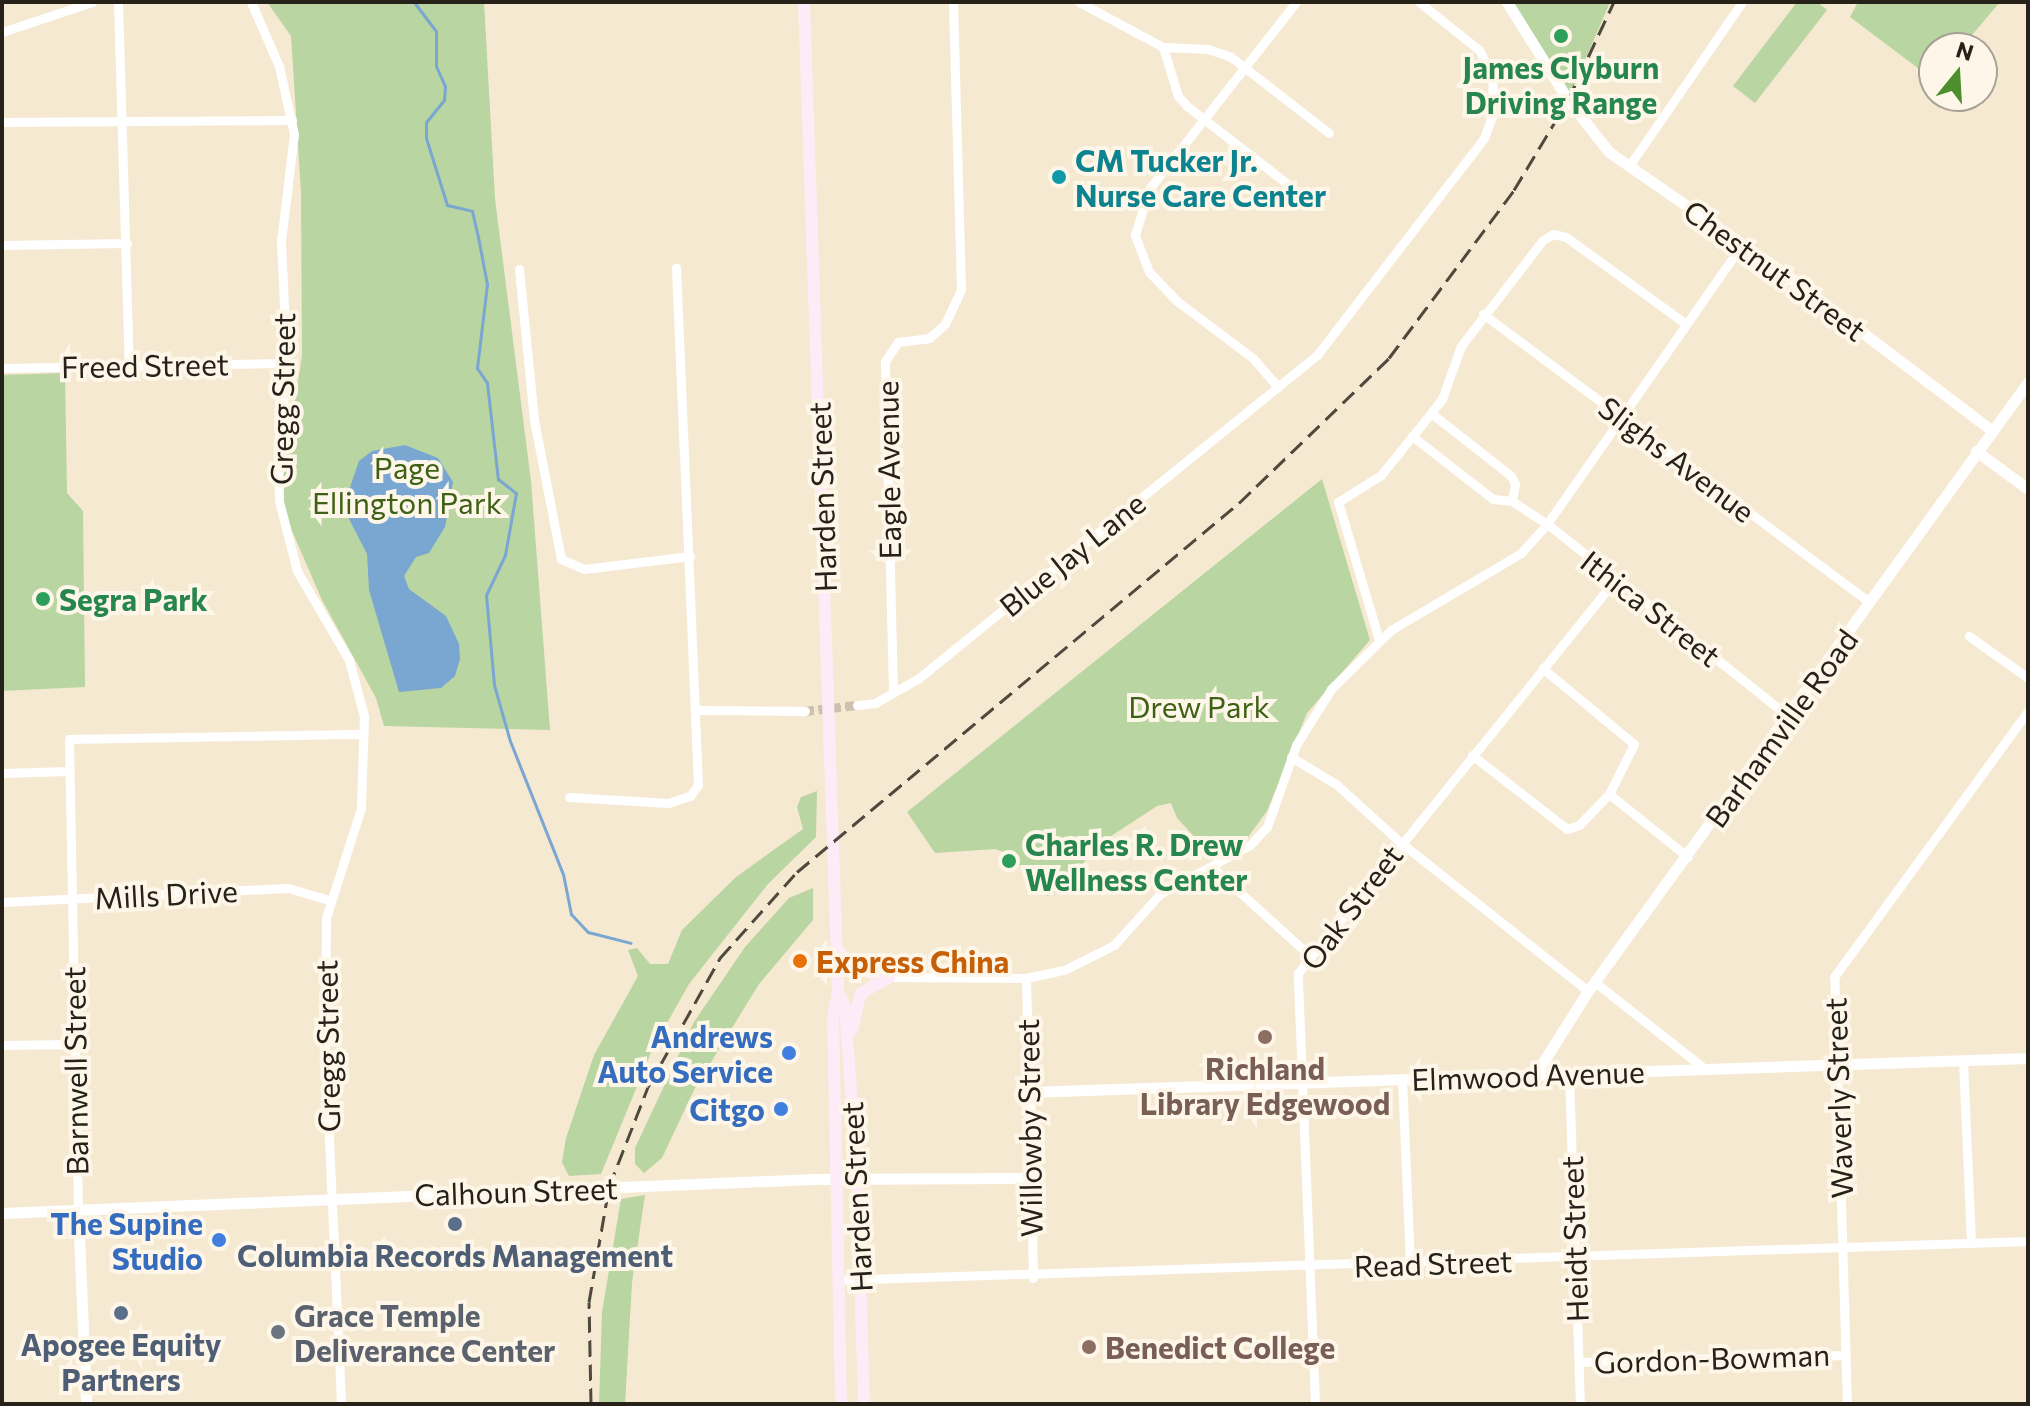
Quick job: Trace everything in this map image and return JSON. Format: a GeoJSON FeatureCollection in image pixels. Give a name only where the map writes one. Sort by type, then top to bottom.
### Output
{"type":"FeatureCollection","features":[{"type":"Feature","properties":{"kind":"main road","name":"Harden Street"},"geometry":{"type":"LineString","coordinates":[[804,2],[837,947],[838,991],[833,1007],[834,1179],[841,1404]]}},
{"type":"Feature","properties":{"kind":"main road"},"geometry":{"type":"LineString","coordinates":[[837,947],[854,968],[889,977]]}},
{"type":"Feature","properties":{"kind":"main road"},"geometry":{"type":"LineString","coordinates":[[849,1057],[858,998],[867,987],[889,977]]}},
{"type":"Feature","properties":{"kind":"main road","name":"Harden Street"},"geometry":{"type":"LineString","coordinates":[[838,991],[845,1006],[857,1178],[864,1404]]}},
{"type":"Feature","properties":{"kind":"street"},"geometry":{"type":"LineString","coordinates":[[2,32],[92,2]]}},
{"type":"Feature","properties":{"kind":"street"},"geometry":{"type":"LineString","coordinates":[[118,2],[125,121],[129,366]]}},
{"type":"Feature","properties":{"kind":"street","name":"Gregg Street"},"geometry":{"type":"LineString","coordinates":[[251,2],[279,66],[292,120],[281,242],[287,363],[278,443],[282,517],[297,571],[356,678],[364,734],[361,808],[329,900],[325,1050],[341,1404]]}},
{"type":"Feature","properties":{"kind":"street","name":"Eagle Avenue"},"geometry":{"type":"LineString","coordinates":[[893,692],[885,361],[898,342],[929,338],[945,324],[961,289],[953,2]]}},
{"type":"Feature","properties":{"kind":"street"},"geometry":{"type":"LineString","coordinates":[[1079,2],[1163,47],[1218,50],[1329,133]]}},
{"type":"Feature","properties":{"kind":"street"},"geometry":{"type":"LineString","coordinates":[[1278,387],[1233,340],[1177,301],[1140,257],[1135,235],[1149,189],[1296,2]]}},
{"type":"Feature","properties":{"kind":"street","name":"Blue Jay Lane"},"geometry":{"type":"LineString","coordinates":[[857,705],[893,692],[919,678],[1278,387],[1330,338],[1484,138],[1492,116],[1493,77],[1479,50],[1419,2]]}},
{"type":"Feature","properties":{"kind":"street","name":"Chestnut Street"},"geometry":{"type":"LineString","coordinates":[[1507,2],[1568,100],[1600,143],[1742,244],[1991,430]]}},
{"type":"Feature","properties":{"kind":"street"},"geometry":{"type":"LineString","coordinates":[[1629,166],[1742,2]]}},
{"type":"Feature","properties":{"kind":"street"},"geometry":{"type":"LineString","coordinates":[[1163,47],[1178,96],[1289,185]]}},
{"type":"Feature","properties":{"kind":"street"},"geometry":{"type":"LineString","coordinates":[[2,122],[292,120]]}},
{"type":"Feature","properties":{"kind":"street"},"geometry":{"type":"LineString","coordinates":[[1379,640],[1338,502],[1381,475],[1431,413],[1461,346],[1543,240],[1553,234],[1566,237],[1686,324]]}},
{"type":"Feature","properties":{"kind":"street"},"geometry":{"type":"LineString","coordinates":[[2,245],[127,243]]}},
{"type":"Feature","properties":{"kind":"street"},"geometry":{"type":"LineString","coordinates":[[889,977],[1026,978],[1093,959],[1114,945],[1160,894],[1235,857],[1267,827],[1291,757],[1331,689],[1379,640],[1521,553],[1547,524],[1742,244]]}},
{"type":"Feature","properties":{"kind":"street"},"geometry":{"type":"LineString","coordinates":[[569,797],[668,803],[690,796],[698,785],[676,267]]}},
{"type":"Feature","properties":{"kind":"street"},"geometry":{"type":"LineString","coordinates":[[519,269],[538,450],[561,559],[584,569],[690,556]]}},
{"type":"Feature","properties":{"kind":"street","name":"Slighs Avenue"},"geometry":{"type":"LineString","coordinates":[[1483,314],[1870,602]]}},
{"type":"Feature","properties":{"kind":"street","name":"Freed Street"},"geometry":{"type":"LineString","coordinates":[[2,368],[287,363]]}},
{"type":"Feature","properties":{"kind":"street","name":"Barhamville Road"},"geometry":{"type":"LineString","coordinates":[[1535,1075],[1592,987],[2028,382]]}},
{"type":"Feature","properties":{"kind":"street"},"geometry":{"type":"LineString","coordinates":[[1431,413],[1511,476],[1515,484],[1512,501]]}},
{"type":"Feature","properties":{"kind":"street","name":"Ithica Street"},"geometry":{"type":"LineString","coordinates":[[1412,436],[1493,499],[1512,501],[1547,524],[1789,717]]}},
{"type":"Feature","properties":{"kind":"street"},"geometry":{"type":"LineString","coordinates":[[1976,451],[2028,489]]}},
{"type":"Feature","properties":{"kind":"street","name":"Oak Street"},"geometry":{"type":"LineString","coordinates":[[1315,1404],[1298,973],[1400,842],[1615,580]]}},
{"type":"Feature","properties":{"kind":"street"},"geometry":{"type":"LineString","coordinates":[[1969,636],[2028,678]]}},
{"type":"Feature","properties":{"kind":"street"},"geometry":{"type":"LineString","coordinates":[[1472,755],[1567,829],[1579,825],[1609,794],[1634,744],[1542,668]]}},
{"type":"Feature","properties":{"kind":"street"},"geometry":{"type":"LineString","coordinates":[[696,710],[805,711]]}},
{"type":"Feature","properties":{"kind":"street","name":"Waverly Street"},"geometry":{"type":"LineString","coordinates":[[1847,1404],[1834,977],[2028,711]]}},
{"type":"Feature","properties":{"kind":"street","name":"Barnwell Street"},"geometry":{"type":"LineString","coordinates":[[86,1404],[78,1210],[69,739],[364,734]]}},
{"type":"Feature","properties":{"kind":"street"},"geometry":{"type":"LineString","coordinates":[[1291,757],[1336,784],[1400,842],[1705,1069]]}},
{"type":"Feature","properties":{"kind":"street"},"geometry":{"type":"LineString","coordinates":[[2,773],[69,771]]}},
{"type":"Feature","properties":{"kind":"street"},"geometry":{"type":"LineString","coordinates":[[1609,794],[1688,857]]}},
{"type":"Feature","properties":{"kind":"street"},"geometry":{"type":"LineString","coordinates":[[1212,867],[1309,955]]}},
{"type":"Feature","properties":{"kind":"street","name":"Mills Drive"},"geometry":{"type":"LineString","coordinates":[[2,902],[288,888],[329,900]]}},
{"type":"Feature","properties":{"kind":"street","name":"Willowby Street"},"geometry":{"type":"LineString","coordinates":[[1026,978],[1033,1278]]}},
{"type":"Feature","properties":{"kind":"street"},"geometry":{"type":"LineString","coordinates":[[2,1045],[75,1044]]}},
{"type":"Feature","properties":{"kind":"street","name":"Elmwood Avenue"},"geometry":{"type":"LineString","coordinates":[[1029,1092],[2028,1058]]}},
{"type":"Feature","properties":{"kind":"street"},"geometry":{"type":"LineString","coordinates":[[1963,1060],[1971,1243]]}},
{"type":"Feature","properties":{"kind":"street","name":"Heidt Street"},"geometry":{"type":"LineString","coordinates":[[1569,1074],[1580,1404]]}},
{"type":"Feature","properties":{"kind":"street"},"geometry":{"type":"LineString","coordinates":[[1402,1079],[1410,1264]]}},
{"type":"Feature","properties":{"kind":"street","name":"Calhoun Street"},"geometry":{"type":"LineString","coordinates":[[2,1213],[857,1178],[1031,1178]]}},
{"type":"Feature","properties":{"kind":"street","name":"Read Street"},"geometry":{"type":"LineString","coordinates":[[837,1280],[1033,1278],[2028,1241]]}},
{"type":"Feature","properties":{"kind":"street","name":"Gordon-Bowman"},"geometry":{"type":"LineString","coordinates":[[1579,1362],[1845,1355]]}},
{"type":"Feature","properties":{"kind":"green space","name":"Page Ellington Park"},"geometry":{"type":"Polygon","coordinates":[[[267,2],[484,2],[495,199],[531,481],[550,730],[384,726],[376,698],[322,600],[279,501],[302,356],[301,192],[291,36],[267,2]]]}},
{"type":"Feature","properties":{"kind":"green space","name":"James Clyburn Driving Range"},"geometry":{"type":"Polygon","coordinates":[[[1507,2],[1610,2],[1568,100],[1507,2]]]}},
{"type":"Feature","properties":{"kind":"green space"},"geometry":{"type":"Polygon","coordinates":[[[1797,2],[1817,2],[1827,10],[1755,103],[1733,86],[1797,2]]]}},
{"type":"Feature","properties":{"kind":"green space"},"geometry":{"type":"Polygon","coordinates":[[[1858,2],[2000,2],[1975,32],[1918,32],[1918,68],[1850,17],[1858,2]]]}},
{"type":"Feature","properties":{"kind":"green space","name":"Segra Park"},"geometry":{"type":"Polygon","coordinates":[[[65,373],[67,493],[83,511],[85,687],[2,691],[2,375],[65,373]]]}},
{"type":"Feature","properties":{"kind":"green space","name":"Drew Park"},"geometry":{"type":"Polygon","coordinates":[[[1322,479],[1370,640],[1307,713],[1267,811],[1243,844],[1214,858],[1177,818],[1171,803],[1157,806],[1102,842],[1058,891],[1047,896],[1011,855],[995,849],[935,853],[907,812],[1322,479]]]}},
{"type":"Feature","properties":{"kind":"green space"},"geometry":{"type":"Polygon","coordinates":[[[817,791],[816,837],[768,884],[689,984],[652,1050],[601,1174],[569,1176],[562,1162],[566,1138],[594,1055],[638,976],[628,950],[637,948],[650,964],[668,964],[682,930],[736,877],[803,829],[797,807],[801,797],[817,791]]]}},
{"type":"Feature","properties":{"kind":"green space"},"geometry":{"type":"Polygon","coordinates":[[[813,888],[813,920],[759,984],[694,1090],[662,1158],[644,1173],[635,1164],[635,1148],[694,1022],[745,947],[789,898],[813,888]]]}},
{"type":"Feature","properties":{"kind":"green space"},"geometry":{"type":"Polygon","coordinates":[[[645,1195],[632,1283],[625,1404],[599,1404],[602,1312],[621,1199],[645,1195]]]}},
{"type":"Feature","properties":{"kind":"water"},"geometry":{"type":"Polygon","coordinates":[[[405,445],[438,458],[453,482],[445,527],[429,553],[416,557],[404,576],[409,589],[446,616],[459,644],[460,659],[455,676],[441,688],[399,692],[369,590],[367,554],[349,519],[346,499],[359,461],[372,451],[405,445]]]}},
{"type":"Feature","properties":{"kind":"waterway"},"geometry":{"type":"LineString","coordinates":[[414,2],[436,31],[436,66],[445,86],[444,100],[426,122],[426,138],[447,205],[472,211],[487,284],[477,368],[487,383],[498,479],[516,493],[505,555],[486,595],[494,685],[510,741],[563,874],[571,914],[588,932],[631,943]]}},
{"type":"Feature","properties":{"kind":"tunnel"},"geometry":{"type":"LineString","coordinates":[[805,711],[857,705]]}},
{"type":"Feature","properties":{"kind":"railway"},"geometry":{"type":"LineString","coordinates":[[591,1404],[589,1302],[609,1187],[648,1087],[720,958],[797,872],[1239,503],[1389,358],[1514,190],[1568,100],[1614,2]]}},
{"type":"Feature","properties":{"kind":"place","name":"James Clyburn Driving Range"},"geometry":{"type":"Point","coordinates":[1561,36]}},
{"type":"Feature","properties":{"kind":"place","name":"CM Tucker Jr. Nurse Care Center"},"geometry":{"type":"Point","coordinates":[1059,177]}},
{"type":"Feature","properties":{"kind":"place","name":"Segra Park"},"geometry":{"type":"Point","coordinates":[43,599]}},
{"type":"Feature","properties":{"kind":"place","name":"Charles R. Drew Wellness Center"},"geometry":{"type":"Point","coordinates":[1009,861]}},
{"type":"Feature","properties":{"kind":"place","name":"Express China"},"geometry":{"type":"Point","coordinates":[800,961]}},
{"type":"Feature","properties":{"kind":"place","name":"Richland Library Edgewood"},"geometry":{"type":"Point","coordinates":[1265,1037]}},
{"type":"Feature","properties":{"kind":"place","name":"Andrews Auto Service"},"geometry":{"type":"Point","coordinates":[789,1053]}},
{"type":"Feature","properties":{"kind":"place","name":"Citgo"},"geometry":{"type":"Point","coordinates":[781,1109]}},
{"type":"Feature","properties":{"kind":"place","name":"Columbia Records Management"},"geometry":{"type":"Point","coordinates":[455,1224]}},
{"type":"Feature","properties":{"kind":"place","name":"The Supine Studio"},"geometry":{"type":"Point","coordinates":[219,1240]}},
{"type":"Feature","properties":{"kind":"place","name":"Apogee Equity Partners"},"geometry":{"type":"Point","coordinates":[121,1313]}},
{"type":"Feature","properties":{"kind":"place","name":"Grace Temple Deliverance Center"},"geometry":{"type":"Point","coordinates":[278,1332]}},
{"type":"Feature","properties":{"kind":"place","name":"Benedict College"},"geometry":{"type":"Point","coordinates":[1089,1347]}}]}
